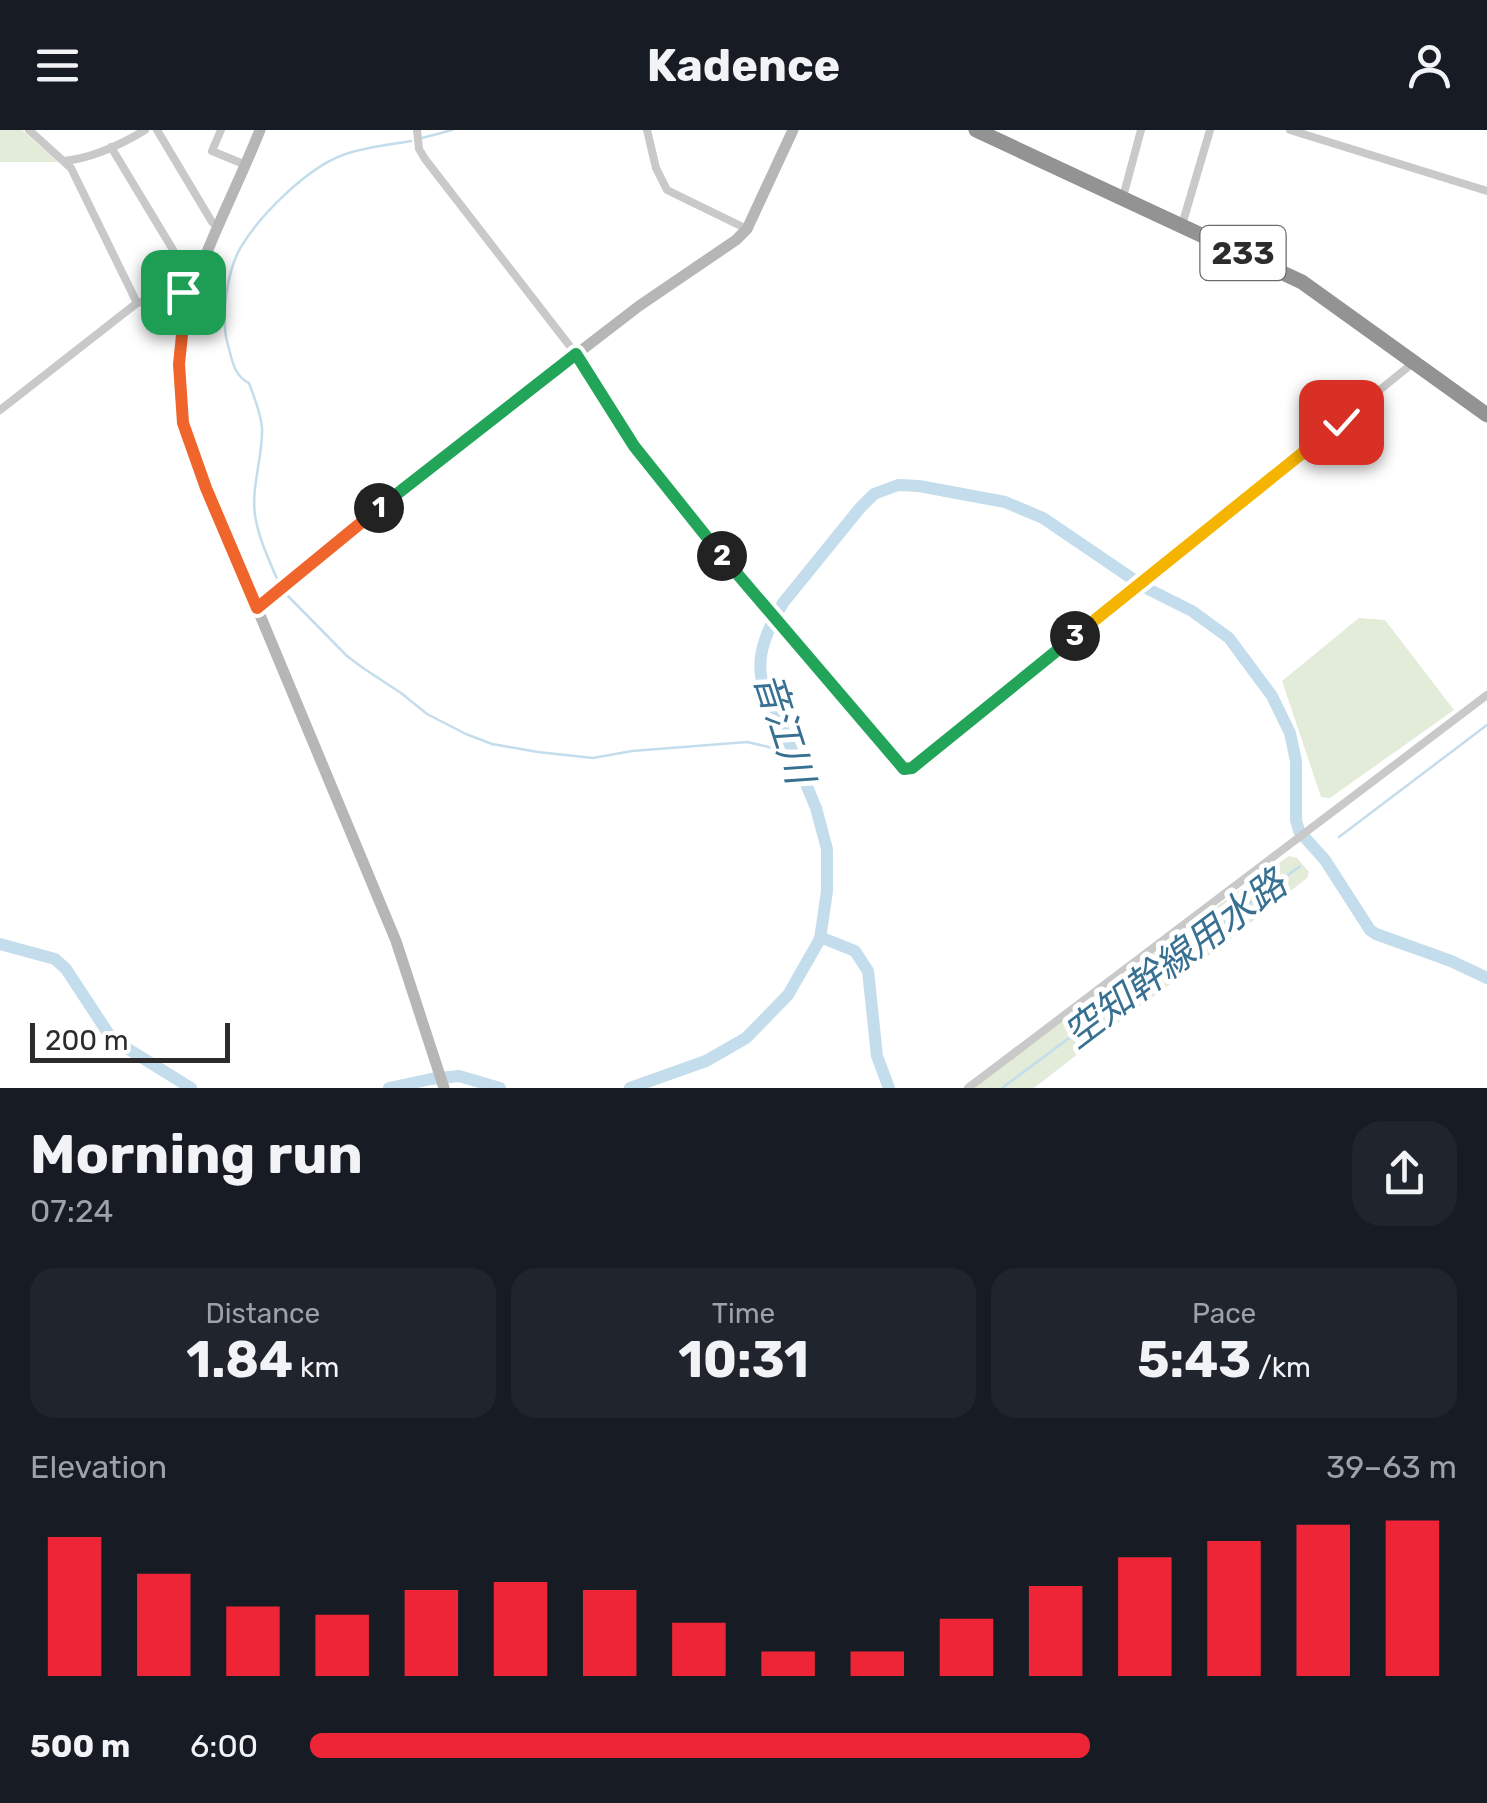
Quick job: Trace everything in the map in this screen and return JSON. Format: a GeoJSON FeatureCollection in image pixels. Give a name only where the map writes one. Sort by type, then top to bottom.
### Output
{"type":"FeatureCollection","features":[{"type":"Feature","properties":{"kind":"highway","name":"233"},"geometry":{"type":"LineString","coordinates":[[976,130],[1302,282],[1487,415]]}},
{"type":"Feature","properties":{"kind":"street"},"geometry":{"type":"LineString","coordinates":[[64,161],[111,147],[145,130]]}},
{"type":"Feature","properties":{"kind":"street"},"geometry":{"type":"LineString","coordinates":[[157,130],[218,226]]}},
{"type":"Feature","properties":{"kind":"street"},"geometry":{"type":"LineString","coordinates":[[221,130],[212,151],[246,165]]}},
{"type":"Feature","properties":{"kind":"street"},"geometry":{"type":"LineString","coordinates":[[260,130],[184,316],[179,364],[183,423],[206,488],[396,941],[444,1088]]}},
{"type":"Feature","properties":{"kind":"street"},"geometry":{"type":"LineString","coordinates":[[417,130],[419,149],[425,159],[576,354],[634,446],[762,606],[904,769],[912,768],[1415,362]]}},
{"type":"Feature","properties":{"kind":"street"},"geometry":{"type":"LineString","coordinates":[[647,130],[656,168],[667,190],[746,230]]}},
{"type":"Feature","properties":{"kind":"street"},"geometry":{"type":"LineString","coordinates":[[257,608],[576,354],[736,240],[746,230],[793,130]]}},
{"type":"Feature","properties":{"kind":"street"},"geometry":{"type":"LineString","coordinates":[[1122,197],[1141,130]]}},
{"type":"Feature","properties":{"kind":"street"},"geometry":{"type":"LineString","coordinates":[[1182,225],[1210,130]]}},
{"type":"Feature","properties":{"kind":"street"},"geometry":{"type":"LineString","coordinates":[[1290,130],[1487,192]]}},
{"type":"Feature","properties":{"kind":"street"},"geometry":{"type":"LineString","coordinates":[[34,132],[77,178],[137,303]]}},
{"type":"Feature","properties":{"kind":"street"},"geometry":{"type":"LineString","coordinates":[[111,147],[184,268],[199,273]]}},
{"type":"Feature","properties":{"kind":"street"},"geometry":{"type":"LineString","coordinates":[[0,410],[137,303],[192,292]]}},
{"type":"Feature","properties":{"kind":"street"},"geometry":{"type":"LineString","coordinates":[[968,1088],[1487,695]]}},
{"type":"Feature","properties":{"kind":"green space"},"geometry":{"type":"Polygon","coordinates":[[[0,130],[22,130],[58,162],[0,162],[0,130]]]}},
{"type":"Feature","properties":{"kind":"green space"},"geometry":{"type":"Polygon","coordinates":[[[1359,618],[1385,620],[1454,710],[1330,798],[1321,797],[1282,681],[1359,618]]]}},
{"type":"Feature","properties":{"kind":"green space"},"geometry":{"type":"Polygon","coordinates":[[[1289,856],[1297,858],[1309,872],[1307,878],[1034,1088],[968,1088],[1095,991],[1289,856]]]}},
{"type":"Feature","properties":{"kind":"waterway"},"geometry":{"type":"LineString","coordinates":[[422,138],[452,130]]}},
{"type":"Feature","properties":{"kind":"waterway"},"geometry":{"type":"LineString","coordinates":[[278,581],[255,515],[262,439],[260,417],[249,383],[234,367],[226,334],[225,309],[232,268],[241,247],[260,221],[315,170],[351,152],[411,141]]}},
{"type":"Feature","properties":{"kind":"waterway","name":"音江川"},"geometry":{"type":"LineString","coordinates":[[630,1088],[706,1061],[746,1038],[788,995],[820,939],[827,891],[827,849],[816,808],[761,676],[761,657],[769,629],[783,603],[860,508],[874,494],[898,485],[1005,502],[1043,518],[1229,638],[1272,696],[1290,733],[1296,761],[1299,831],[1325,860],[1370,930],[1487,978]]}},
{"type":"Feature","properties":{"kind":"waterway"},"geometry":{"type":"LineString","coordinates":[[285,593],[363,668],[427,714],[492,744],[593,758],[747,742],[794,756]]}},
{"type":"Feature","properties":{"kind":"waterway","name":"空知幹線用水路"},"geometry":{"type":"LineString","coordinates":[[1339,837],[1487,725]]}},
{"type":"Feature","properties":{"kind":"waterway","name":"空知幹線用水路"},"geometry":{"type":"LineString","coordinates":[[1002,1088],[1300,866]]}},
{"type":"Feature","properties":{"kind":"waterway"},"geometry":{"type":"LineString","coordinates":[[820,937],[855,951],[868,971],[877,1056],[889,1088]]}},
{"type":"Feature","properties":{"kind":"waterway","name":"音江川"},"geometry":{"type":"LineString","coordinates":[[0,944],[55,959],[66,969],[112,1039],[191,1088]]}},
{"type":"Feature","properties":{"kind":"waterway","name":"音江川"},"geometry":{"type":"LineString","coordinates":[[389,1088],[459,1076],[500,1088]]}},
{"type":"Feature","properties":{"kind":"route"},"geometry":{"type":"LineString","coordinates":[[183,292],[192,292],[184,316],[179,364],[183,423],[257,608],[576,354],[634,446],[762,606],[904,769],[912,768],[1341,422]]}}]}
